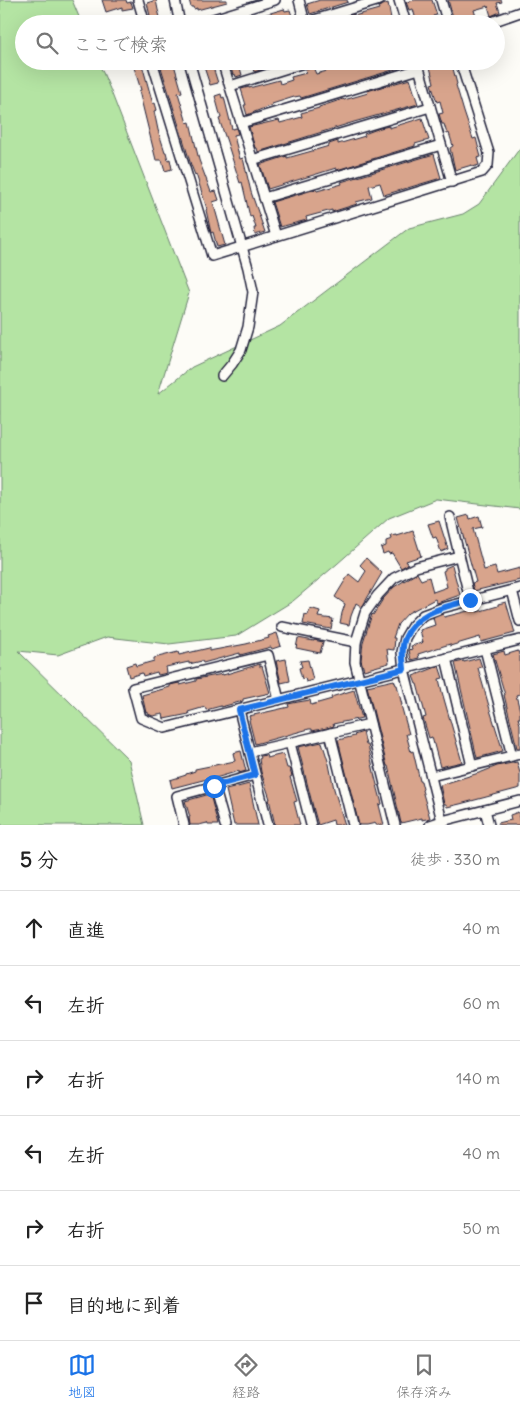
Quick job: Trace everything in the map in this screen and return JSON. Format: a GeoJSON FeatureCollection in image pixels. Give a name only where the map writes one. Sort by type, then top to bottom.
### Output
{"type":"FeatureCollection","features":[{"type":"Feature","properties":{"kind":"street"},"geometry":{"type":"LineString","coordinates":[[138,0],[143,15]]}},
{"type":"Feature","properties":{"kind":"street"},"geometry":{"type":"LineString","coordinates":[[174,0],[178,15]]}},
{"type":"Feature","properties":{"kind":"street"},"geometry":{"type":"LineString","coordinates":[[227,15],[276,0]]}},
{"type":"Feature","properties":{"kind":"street"},"geometry":{"type":"LineString","coordinates":[[299,0],[302,15]]}},
{"type":"Feature","properties":{"kind":"street"},"geometry":{"type":"LineString","coordinates":[[330,15],[380,0]]}},
{"type":"Feature","properties":{"kind":"street"},"geometry":{"type":"LineString","coordinates":[[399,0],[403,15]]}},
{"type":"Feature","properties":{"kind":"street"},"geometry":{"type":"LineString","coordinates":[[441,0],[445,15]]}},
{"type":"Feature","properties":{"kind":"street"},"geometry":{"type":"LineString","coordinates":[[505,17],[520,12]]}},
{"type":"Feature","properties":{"kind":"street"},"geometry":{"type":"LineString","coordinates":[[155,70],[212,256],[482,172],[488,165],[489,153],[463,70]]}},
{"type":"Feature","properties":{"kind":"street"},"geometry":{"type":"LineString","coordinates":[[192,70],[253,292],[248,326],[241,350],[222,376]]}},
{"type":"Feature","properties":{"kind":"street"},"geometry":{"type":"LineString","coordinates":[[225,70],[276,236]]}},
{"type":"Feature","properties":{"kind":"street"},"geometry":{"type":"LineString","coordinates":[[230,86],[281,70]]}},
{"type":"Feature","properties":{"kind":"street"},"geometry":{"type":"LineString","coordinates":[[241,124],[403,70]]}},
{"type":"Feature","properties":{"kind":"street"},"geometry":{"type":"LineString","coordinates":[[419,70],[452,182]]}},
{"type":"Feature","properties":{"kind":"street"},"geometry":{"type":"LineString","coordinates":[[252,160],[430,107]]}},
{"type":"Feature","properties":{"kind":"street"},"geometry":{"type":"LineString","coordinates":[[264,198],[442,145]]}},
{"type":"Feature","properties":{"kind":"street"},"geometry":{"type":"LineString","coordinates":[[450,517],[470,600]]}},
{"type":"Feature","properties":{"kind":"street"},"geometry":{"type":"LineString","coordinates":[[395,825],[359,680],[356,662],[356,642],[365,613],[394,578],[416,567],[460,556]]}},
{"type":"Feature","properties":{"kind":"street"},"geometry":{"type":"LineString","coordinates":[[442,823],[404,669],[402,652],[405,638],[412,626],[423,616],[442,608],[516,589],[520,621]]}},
{"type":"Feature","properties":{"kind":"street"},"geometry":{"type":"LineString","coordinates":[[282,627],[356,642]]}},
{"type":"Feature","properties":{"kind":"street"},"geometry":{"type":"LineString","coordinates":[[279,700],[268,655],[133,688],[141,718],[165,728],[239,710],[404,669],[446,658],[520,640]]}},
{"type":"Feature","properties":{"kind":"street"},"geometry":{"type":"LineString","coordinates":[[430,776],[516,755],[485,649]]}},
{"type":"Feature","properties":{"kind":"street"},"geometry":{"type":"LineString","coordinates":[[446,658],[472,766]]}},
{"type":"Feature","properties":{"kind":"street"},"geometry":{"type":"LineString","coordinates":[[239,710],[268,825]]}},
{"type":"Feature","properties":{"kind":"street"},"geometry":{"type":"LineString","coordinates":[[250,752],[370,724]]}},
{"type":"Feature","properties":{"kind":"street"},"geometry":{"type":"LineString","coordinates":[[330,733],[353,825]]}},
{"type":"Feature","properties":{"kind":"street"},"geometry":{"type":"LineString","coordinates":[[290,743],[311,825]]}},
{"type":"Feature","properties":{"kind":"street"},"geometry":{"type":"LineString","coordinates":[[184,825],[177,796],[255,775]]}},
{"type":"Feature","properties":{"kind":"street"},"geometry":{"type":"LineString","coordinates":[[214,786],[225,825]]}},
{"type":"Feature","properties":{"kind":"street"},"geometry":{"type":"LineString","coordinates":[[430,825],[520,801]]}},
{"type":"Feature","properties":{"kind":"street"},"geometry":{"type":"LineString","coordinates":[[486,810],[489,825]]}},
{"type":"Feature","properties":{"kind":"green space"},"geometry":{"type":"Polygon","coordinates":[[[0,0],[72,0],[78,15],[15,15],[15,70],[102,70],[110,89],[189,293],[158,394],[192,367],[280,326],[409,228],[463,214],[479,204],[520,148],[520,509],[436,499],[389,518],[293,601],[236,636],[169,644],[107,637],[58,655],[18,651],[129,760],[144,825],[0,825],[0,0]]]}},
{"type":"Feature","properties":{"kind":"building"},"geometry":{"type":"Polygon","coordinates":[[[102,0],[126,0],[127,3],[131,2],[133,8],[122,10],[122,7],[106,12],[102,0]]]}},
{"type":"Feature","properties":{"kind":"building"},"geometry":{"type":"Polygon","coordinates":[[[156,0],[159,15],[150,15],[147,3],[156,0]]]}},
{"type":"Feature","properties":{"kind":"building"},"geometry":{"type":"Polygon","coordinates":[[[189,0],[227,0],[227,2],[197,10],[197,8],[191,7],[189,0]]]}},
{"type":"Feature","properties":{"kind":"building"},"geometry":{"type":"Polygon","coordinates":[[[320,0],[347,0],[348,2],[310,14],[307,4],[320,0]]]}},
{"type":"Feature","properties":{"kind":"building"},"geometry":{"type":"Polygon","coordinates":[[[432,0],[437,15],[415,15],[413,9],[409,10],[406,2],[432,0]]]}},
{"type":"Feature","properties":{"kind":"building"},"geometry":{"type":"Polygon","coordinates":[[[448,0],[501,0],[502,2],[497,3],[500,12],[493,15],[491,15],[488,6],[474,10],[476,15],[452,15],[448,0]]]}},
{"type":"Feature","properties":{"kind":"building"},"geometry":{"type":"Polygon","coordinates":[[[388,3],[390,15],[358,15],[379,9],[378,7],[388,3]]]}},
{"type":"Feature","properties":{"kind":"building"},"geometry":{"type":"Polygon","coordinates":[[[284,9],[285,11],[290,10],[292,15],[264,15],[284,9]]]}},
{"type":"Feature","properties":{"kind":"building"},"geometry":{"type":"Polygon","coordinates":[[[135,70],[144,70],[153,104],[155,103],[157,110],[154,111],[158,130],[172,169],[165,171],[162,160],[156,160],[139,91],[141,90],[135,70]]]}},
{"type":"Feature","properties":{"kind":"building"},"geometry":{"type":"Polygon","coordinates":[[[162,70],[176,70],[182,92],[178,93],[187,123],[190,122],[199,160],[211,192],[216,191],[219,200],[213,202],[225,245],[217,247],[213,232],[211,233],[207,209],[196,174],[191,165],[162,70]]]}},
{"type":"Feature","properties":{"kind":"building"},"geometry":{"type":"Polygon","coordinates":[[[205,70],[214,70],[218,83],[210,85],[205,70]]]}},
{"type":"Feature","properties":{"kind":"building"},"geometry":{"type":"Polygon","coordinates":[[[232,70],[241,70],[242,75],[236,77],[235,74],[233,75],[232,70]]]}},
{"type":"Feature","properties":{"kind":"building"},"geometry":{"type":"Polygon","coordinates":[[[305,70],[314,70],[316,74],[327,71],[393,70],[301,98],[300,96],[294,97],[247,115],[241,89],[279,80],[280,84],[292,80],[291,77],[306,73],[305,70]]]}},
{"type":"Feature","properties":{"kind":"building"},"geometry":{"type":"Polygon","coordinates":[[[431,70],[453,70],[464,112],[473,139],[476,138],[481,157],[477,158],[479,165],[455,170],[450,148],[453,146],[449,133],[447,134],[444,124],[442,124],[439,114],[443,113],[440,101],[437,102],[431,84],[434,83],[431,70]]]}},
{"type":"Feature","properties":{"kind":"building"},"geometry":{"type":"Polygon","coordinates":[[[410,79],[418,104],[258,152],[257,148],[255,148],[249,127],[279,120],[280,123],[302,117],[301,113],[410,79]]]}},
{"type":"Feature","properties":{"kind":"building"},"geometry":{"type":"Polygon","coordinates":[[[221,94],[222,98],[224,97],[232,129],[236,128],[238,134],[234,135],[240,159],[243,158],[251,192],[265,232],[255,235],[254,228],[256,228],[252,216],[250,217],[242,182],[240,183],[219,119],[221,118],[215,96],[221,94]]]}},
{"type":"Feature","properties":{"kind":"building"},"geometry":{"type":"Polygon","coordinates":[[[422,118],[429,140],[337,170],[336,168],[268,189],[260,164],[329,146],[329,144],[338,141],[338,144],[365,136],[364,134],[380,128],[389,126],[389,128],[422,118]]]}},
{"type":"Feature","properties":{"kind":"building"},"geometry":{"type":"Polygon","coordinates":[[[434,154],[441,178],[384,195],[380,183],[369,186],[372,198],[356,202],[357,204],[332,212],[332,210],[306,217],[307,220],[280,227],[272,202],[316,189],[317,191],[342,184],[341,182],[434,154]]]}},
{"type":"Feature","properties":{"kind":"building"},"geometry":{"type":"Polygon","coordinates":[[[469,515],[470,519],[479,516],[482,527],[473,529],[484,570],[495,567],[497,574],[520,568],[520,580],[474,591],[472,583],[476,582],[458,518],[469,515]]]}},
{"type":"Feature","properties":{"kind":"building"},"geometry":{"type":"Polygon","coordinates":[[[439,521],[448,549],[441,552],[436,537],[433,538],[428,524],[439,521]]]}},
{"type":"Feature","properties":{"kind":"building"},"geometry":{"type":"Polygon","coordinates":[[[413,531],[421,556],[406,561],[408,564],[401,568],[392,553],[383,554],[381,548],[386,546],[386,541],[392,539],[391,536],[413,531]]]}},
{"type":"Feature","properties":{"kind":"building"},"geometry":{"type":"Polygon","coordinates":[[[366,558],[382,573],[362,607],[356,603],[349,625],[340,623],[345,604],[335,597],[349,574],[359,582],[366,571],[360,565],[366,558]]]}},
{"type":"Feature","properties":{"kind":"building"},"geometry":{"type":"Polygon","coordinates":[[[452,565],[460,595],[437,603],[435,599],[408,613],[398,624],[393,638],[395,638],[394,650],[387,649],[389,663],[364,670],[361,660],[363,642],[372,614],[383,599],[394,587],[417,573],[421,580],[429,577],[433,592],[447,587],[443,571],[452,565]]]}},
{"type":"Feature","properties":{"kind":"building"},"geometry":{"type":"Polygon","coordinates":[[[506,602],[515,633],[481,642],[480,637],[450,646],[450,644],[418,654],[419,658],[411,660],[409,650],[412,649],[411,646],[423,642],[420,630],[435,625],[433,618],[443,614],[444,617],[476,609],[477,612],[506,602]]]}},
{"type":"Feature","properties":{"kind":"building"},"geometry":{"type":"Polygon","coordinates":[[[310,608],[320,611],[318,617],[333,619],[331,629],[303,624],[305,614],[308,615],[310,608]]]}},
{"type":"Feature","properties":{"kind":"building"},"geometry":{"type":"Polygon","coordinates":[[[277,633],[281,646],[240,655],[240,653],[203,663],[202,661],[189,664],[189,662],[166,667],[167,673],[158,675],[157,672],[143,676],[142,673],[129,677],[126,666],[135,663],[136,666],[154,661],[154,658],[178,652],[179,655],[209,648],[209,651],[246,644],[269,638],[268,636],[277,633]]]}},
{"type":"Feature","properties":{"kind":"building"},"geometry":{"type":"Polygon","coordinates":[[[298,638],[323,642],[320,653],[296,648],[298,638]]]}},
{"type":"Feature","properties":{"kind":"building"},"geometry":{"type":"Polygon","coordinates":[[[504,651],[505,655],[518,651],[520,657],[520,694],[516,695],[520,711],[520,718],[518,718],[520,724],[520,748],[517,748],[493,654],[504,651]]]}},
{"type":"Feature","properties":{"kind":"building"},"geometry":{"type":"Polygon","coordinates":[[[479,658],[482,667],[478,668],[503,751],[477,758],[455,663],[479,658]]]}},
{"type":"Feature","properties":{"kind":"building"},"geometry":{"type":"Polygon","coordinates":[[[286,659],[290,681],[281,683],[276,661],[286,659]]]}},
{"type":"Feature","properties":{"kind":"building"},"geometry":{"type":"Polygon","coordinates":[[[308,660],[313,680],[306,682],[305,678],[302,679],[299,668],[302,667],[300,661],[308,660]]]}},
{"type":"Feature","properties":{"kind":"building"},"geometry":{"type":"Polygon","coordinates":[[[260,664],[270,693],[243,699],[243,701],[221,707],[206,710],[205,707],[188,712],[189,714],[164,719],[163,714],[153,716],[148,714],[148,712],[146,713],[142,695],[170,687],[170,685],[179,683],[180,685],[196,681],[196,679],[223,675],[260,664]]]}},
{"type":"Feature","properties":{"kind":"building"},"geometry":{"type":"Polygon","coordinates":[[[439,666],[443,678],[439,679],[442,692],[462,762],[440,767],[432,737],[429,738],[423,718],[426,717],[413,676],[439,666]]]}},
{"type":"Feature","properties":{"kind":"building"},"geometry":{"type":"Polygon","coordinates":[[[394,680],[397,685],[409,734],[406,734],[411,752],[413,751],[430,818],[401,823],[367,686],[394,680]]]}},
{"type":"Feature","properties":{"kind":"building"},"geometry":{"type":"Polygon","coordinates":[[[354,690],[362,718],[333,724],[334,726],[327,728],[312,731],[312,729],[309,729],[255,744],[249,716],[289,707],[288,704],[298,702],[310,700],[311,705],[354,690]]]}},
{"type":"Feature","properties":{"kind":"building"},"geometry":{"type":"Polygon","coordinates":[[[363,732],[366,745],[368,745],[382,804],[379,805],[384,825],[376,825],[376,823],[359,825],[338,740],[363,732]]]}},
{"type":"Feature","properties":{"kind":"building"},"geometry":{"type":"Polygon","coordinates":[[[322,742],[345,825],[334,825],[333,820],[318,825],[314,811],[298,747],[322,742]]]}},
{"type":"Feature","properties":{"kind":"building"},"geometry":{"type":"Polygon","coordinates":[[[241,751],[246,771],[239,773],[239,771],[172,788],[170,780],[186,775],[195,771],[195,769],[235,761],[233,753],[241,751]]]}},
{"type":"Feature","properties":{"kind":"building"},"geometry":{"type":"Polygon","coordinates":[[[283,754],[287,768],[289,768],[292,776],[290,777],[297,801],[294,802],[300,825],[275,825],[270,799],[261,772],[260,756],[266,755],[267,758],[283,754]]]}},
{"type":"Feature","properties":{"kind":"building"},"geometry":{"type":"Polygon","coordinates":[[[517,762],[520,773],[520,788],[447,807],[444,804],[440,785],[497,766],[517,762]]]}},
{"type":"Feature","properties":{"kind":"building"},"geometry":{"type":"Polygon","coordinates":[[[249,784],[258,825],[234,825],[226,790],[249,784]]]}},
{"type":"Feature","properties":{"kind":"building"},"geometry":{"type":"Polygon","coordinates":[[[210,794],[218,825],[208,825],[207,823],[190,825],[190,817],[185,801],[210,794]]]}},
{"type":"Feature","properties":{"kind":"building"},"geometry":{"type":"Polygon","coordinates":[[[518,812],[520,825],[499,825],[498,823],[511,820],[510,815],[518,812]]]}},
{"type":"Feature","properties":{"kind":"route"},"geometry":{"type":"LineString","coordinates":[[214,786],[255,775],[239,710],[404,669],[402,652],[405,638],[412,626],[423,616],[470,600]]}}]}
